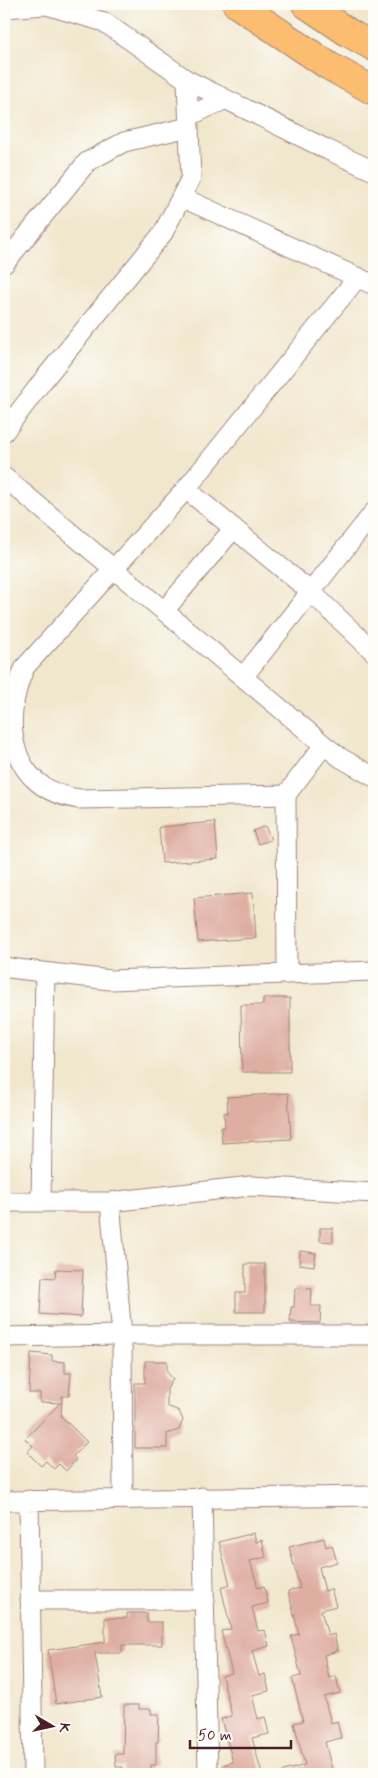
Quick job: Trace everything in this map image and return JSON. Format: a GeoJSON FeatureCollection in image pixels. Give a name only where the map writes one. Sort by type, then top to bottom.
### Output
{"type":"FeatureCollection","features":[{"type":"Feature","properties":{"kind":"highway"},"geometry":{"type":"LineString","coordinates":[[237,4],[329,66],[374,91]]}},
{"type":"Feature","properties":{"kind":"highway"},"geometry":{"type":"LineString","coordinates":[[306,4],[349,33],[374,47]]}},
{"type":"Feature","properties":{"kind":"street"},"geometry":{"type":"LineString","coordinates":[[4,8],[46,5],[104,22],[187,80],[374,171]]}},
{"type":"Feature","properties":{"kind":"street"},"geometry":{"type":"LineString","coordinates":[[4,432],[40,383],[163,233],[191,178],[187,80]]}},
{"type":"Feature","properties":{"kind":"street"},"geometry":{"type":"LineString","coordinates":[[4,264],[87,162],[124,142],[189,121],[226,99]]}},
{"type":"Feature","properties":{"kind":"street"},"geometry":{"type":"LineString","coordinates":[[181,197],[366,281],[186,489],[25,667],[9,692],[5,707],[7,752],[26,776],[37,785],[65,797],[79,799],[286,795]]}},
{"type":"Feature","properties":{"kind":"street"},"geometry":{"type":"LineString","coordinates":[[4,478],[324,745],[341,758],[374,777]]}},
{"type":"Feature","properties":{"kind":"street"},"geometry":{"type":"LineString","coordinates":[[186,489],[311,592],[374,652]]}},
{"type":"Feature","properties":{"kind":"street"},"geometry":{"type":"LineString","coordinates":[[243,677],[374,512]]}},
{"type":"Feature","properties":{"kind":"street"},"geometry":{"type":"LineString","coordinates":[[164,611],[234,528]]}},
{"type":"Feature","properties":{"kind":"street"},"geometry":{"type":"LineString","coordinates":[[287,973],[286,795],[324,745]]}},
{"type":"Feature","properties":{"kind":"street"},"geometry":{"type":"LineString","coordinates":[[4,966],[110,980],[374,971]]}},
{"type":"Feature","properties":{"kind":"street"},"geometry":{"type":"LineString","coordinates":[[41,1202],[45,972]]}},
{"type":"Feature","properties":{"kind":"street"},"geometry":{"type":"LineString","coordinates":[[4,1203],[110,1202],[251,1186],[374,1193]]}},
{"type":"Feature","properties":{"kind":"street"},"geometry":{"type":"LineString","coordinates":[[110,1202],[122,1335],[123,1498]]}},
{"type":"Feature","properties":{"kind":"street"},"geometry":{"type":"LineString","coordinates":[[4,1337],[374,1335]]}},
{"type":"Feature","properties":{"kind":"street"},"geometry":{"type":"LineString","coordinates":[[4,1501],[374,1496]]}},
{"type":"Feature","properties":{"kind":"street"},"geometry":{"type":"LineString","coordinates":[[202,1497],[208,1774]]}},
{"type":"Feature","properties":{"kind":"street"},"geometry":{"type":"LineString","coordinates":[[30,1500],[33,1774]]}},
{"type":"Feature","properties":{"kind":"street"},"geometry":{"type":"LineString","coordinates":[[30,1600],[204,1600]]}},
{"type":"Feature","properties":{"kind":"building"},"geometry":{"type":"Polygon","coordinates":[[[215,822],[218,859],[162,863],[159,827],[215,822]]]}},
{"type":"Feature","properties":{"kind":"building"},"geometry":{"type":"Polygon","coordinates":[[[265,826],[271,840],[258,844],[253,831],[265,826]]]}},
{"type":"Feature","properties":{"kind":"building"},"geometry":{"type":"Polygon","coordinates":[[[253,893],[256,938],[198,942],[194,898],[253,893]]]}},
{"type":"Feature","properties":{"kind":"building"},"geometry":{"type":"Polygon","coordinates":[[[263,998],[290,998],[290,1072],[242,1072],[241,1005],[263,1005],[263,998]]]}},
{"type":"Feature","properties":{"kind":"building"},"geometry":{"type":"Polygon","coordinates":[[[288,1093],[291,1139],[222,1143],[221,1128],[225,1127],[224,1113],[228,1113],[227,1097],[288,1093]]]}},
{"type":"Feature","properties":{"kind":"building"},"geometry":{"type":"Polygon","coordinates":[[[320,1228],[333,1228],[333,1242],[320,1241],[320,1228]]]}},
{"type":"Feature","properties":{"kind":"building"},"geometry":{"type":"Polygon","coordinates":[[[300,1251],[316,1253],[314,1266],[299,1264],[300,1251]]]}},
{"type":"Feature","properties":{"kind":"building"},"geometry":{"type":"Polygon","coordinates":[[[245,1264],[265,1264],[265,1312],[236,1312],[236,1293],[245,1293],[245,1264]]]}},
{"type":"Feature","properties":{"kind":"building"},"geometry":{"type":"Polygon","coordinates":[[[56,1269],[83,1270],[81,1317],[40,1314],[42,1277],[55,1278],[56,1269]]]}},
{"type":"Feature","properties":{"kind":"building"},"geometry":{"type":"Polygon","coordinates":[[[295,1288],[312,1289],[311,1306],[321,1306],[320,1323],[290,1322],[291,1307],[294,1307],[295,1288]]]}},
{"type":"Feature","properties":{"kind":"building"},"geometry":{"type":"Polygon","coordinates":[[[31,1353],[52,1355],[52,1361],[65,1362],[65,1373],[71,1373],[69,1396],[62,1396],[61,1416],[87,1442],[73,1456],[76,1460],[66,1471],[59,1464],[54,1469],[46,1461],[41,1466],[27,1452],[33,1446],[25,1439],[60,1403],[40,1402],[40,1393],[29,1393],[31,1353]]]}},
{"type":"Feature","properties":{"kind":"building"},"geometry":{"type":"Polygon","coordinates":[[[145,1361],[167,1361],[167,1372],[173,1379],[167,1389],[167,1406],[179,1411],[183,1420],[179,1430],[167,1434],[167,1448],[135,1448],[135,1383],[145,1383],[145,1361]]]}},
{"type":"Feature","properties":{"kind":"building"},"geometry":{"type":"Polygon","coordinates":[[[254,1533],[256,1542],[262,1540],[266,1557],[250,1561],[258,1588],[264,1586],[268,1603],[252,1607],[258,1631],[265,1630],[269,1646],[252,1651],[259,1676],[265,1674],[269,1691],[252,1695],[258,1719],[265,1717],[269,1734],[252,1738],[262,1774],[225,1774],[223,1765],[233,1762],[221,1719],[232,1716],[222,1676],[232,1673],[221,1631],[231,1629],[221,1588],[230,1585],[219,1542],[254,1533]]]}},
{"type":"Feature","properties":{"kind":"building"},"geometry":{"type":"Polygon","coordinates":[[[324,1538],[326,1547],[332,1545],[337,1562],[319,1567],[325,1591],[331,1589],[336,1606],[321,1610],[328,1636],[334,1634],[338,1651],[324,1655],[329,1678],[336,1676],[340,1693],[324,1697],[331,1723],[337,1721],[341,1738],[325,1742],[333,1774],[283,1774],[283,1771],[305,1765],[294,1723],[303,1721],[292,1678],[301,1676],[291,1636],[299,1634],[288,1591],[300,1588],[289,1547],[324,1538]]]}},
{"type":"Feature","properties":{"kind":"building"},"geometry":{"type":"Polygon","coordinates":[[[127,1613],[147,1613],[147,1622],[162,1622],[162,1645],[122,1645],[122,1653],[95,1653],[102,1697],[56,1704],[48,1650],[105,1642],[105,1618],[127,1618],[127,1613]]]}},
{"type":"Feature","properties":{"kind":"building"},"geometry":{"type":"Polygon","coordinates":[[[124,1705],[139,1705],[139,1709],[151,1709],[151,1714],[159,1714],[156,1765],[151,1765],[151,1774],[124,1774],[123,1767],[116,1767],[115,1754],[123,1754],[124,1705]]]}}]}
